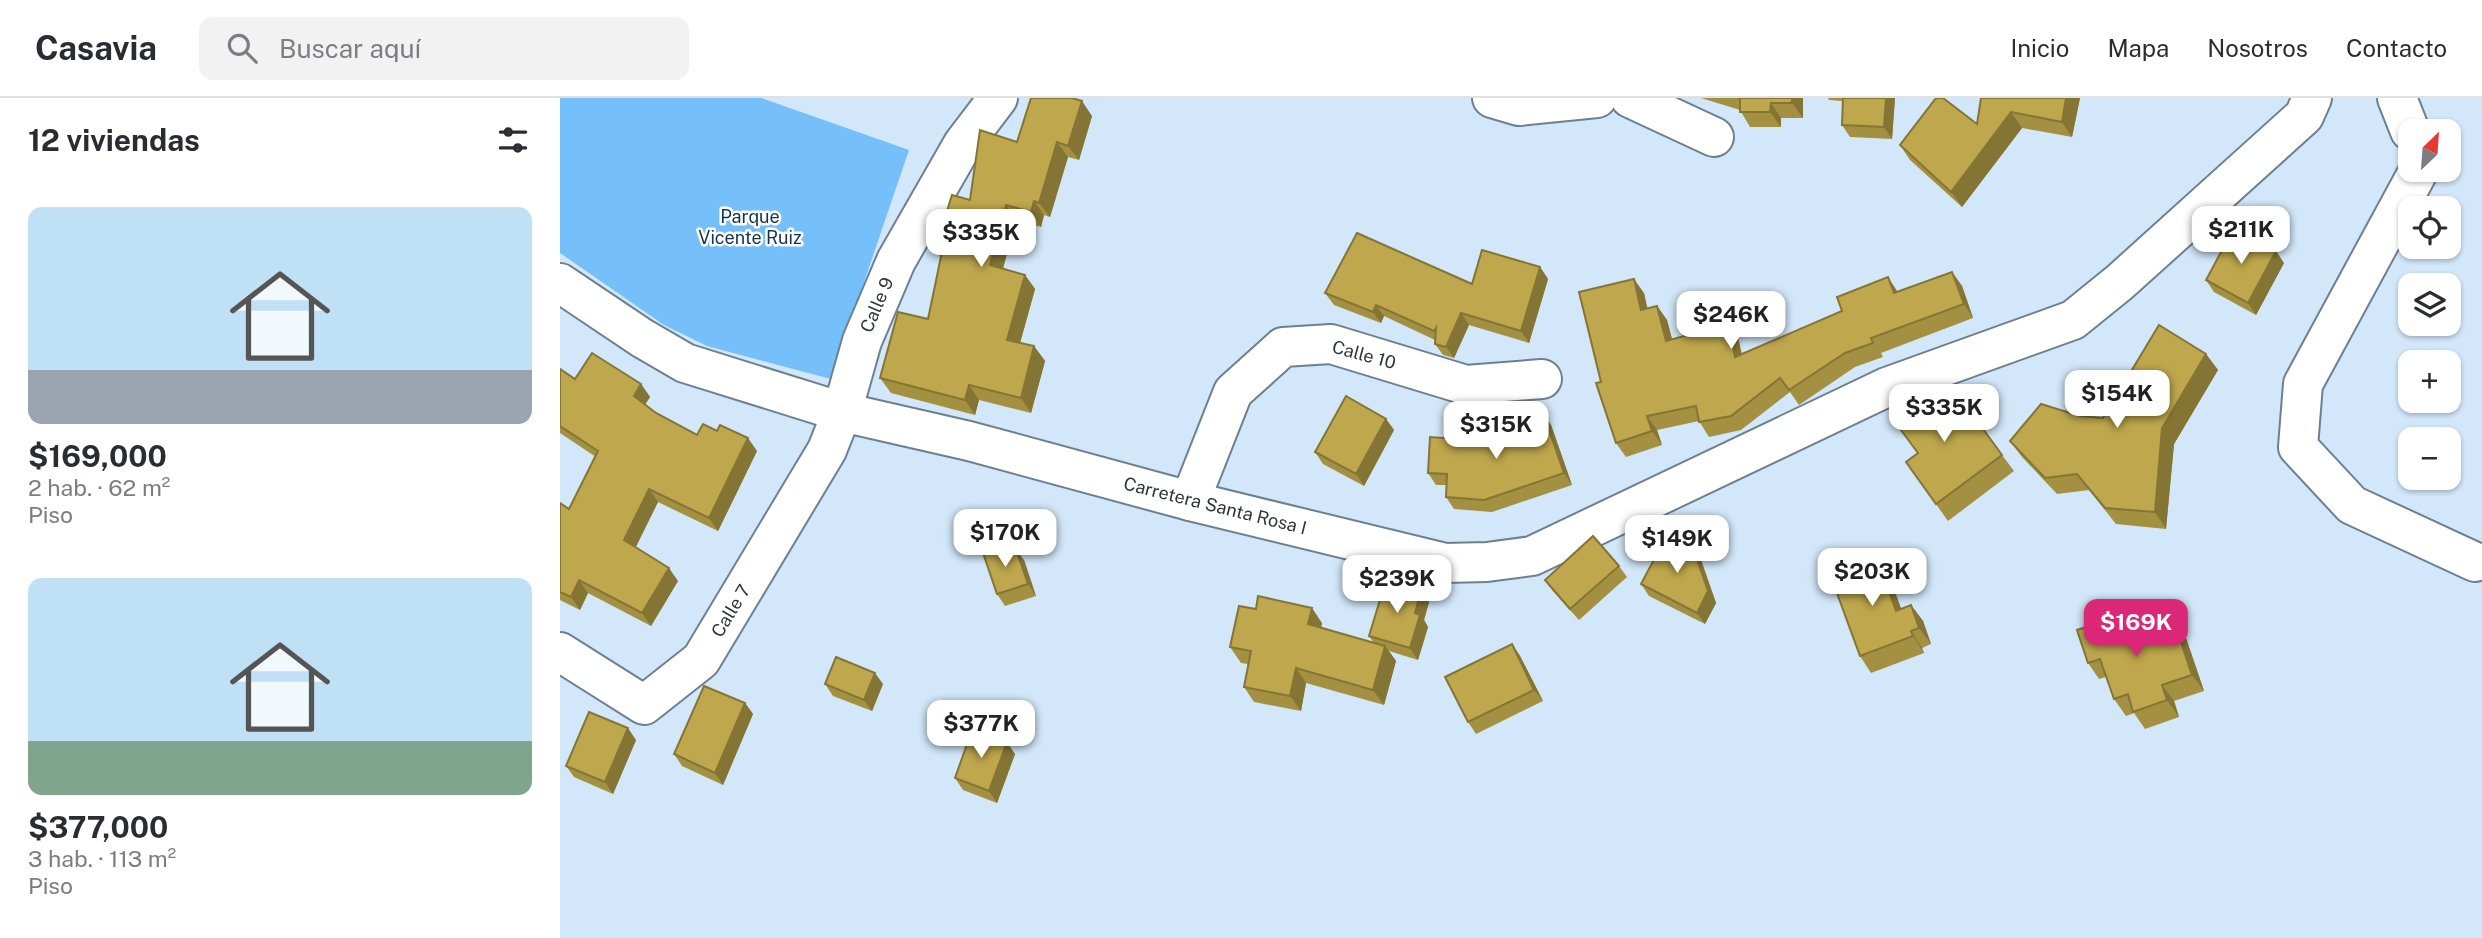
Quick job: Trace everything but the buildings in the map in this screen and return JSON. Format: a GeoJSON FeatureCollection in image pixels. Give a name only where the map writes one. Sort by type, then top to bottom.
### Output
{"type":"FeatureCollection","features":[{"type":"Feature","properties":{"kind":"street","name":"Calle 9"},"geometry":{"type":"LineString","coordinates":[[842,412],[862,341],[896,261],[963,144],[998,98]]}},
{"type":"Feature","properties":{"kind":"street"},"geometry":{"type":"LineString","coordinates":[[1492,98],[1520,106],[1597,98]]}},
{"type":"Feature","properties":{"kind":"street"},"geometry":{"type":"LineString","coordinates":[[1630,98],[1714,137]]}},
{"type":"Feature","properties":{"kind":"street","name":"Carretera Santa Rosa I"},"geometry":{"type":"LineString","coordinates":[[560,282],[642,338],[685,363],[842,412],[969,441],[1190,500],[1445,563],[1487,562],[1532,556],[1887,387],[2073,320],[2120,282],[2304,116],[2312,98]]}},
{"type":"Feature","properties":{"kind":"street"},"geometry":{"type":"LineString","coordinates":[[2397,98],[2405,119]]}},
{"type":"Feature","properties":{"kind":"street"},"geometry":{"type":"LineString","coordinates":[[2412,182],[2303,384],[2298,447],[2352,505],[2475,562]]}},
{"type":"Feature","properties":{"kind":"street","name":"Calle 10"},"geometry":{"type":"LineString","coordinates":[[1190,500],[1233,392],[1283,347],[1331,344],[1466,385],[1542,379]]}},
{"type":"Feature","properties":{"kind":"street","name":"Calle 7"},"geometry":{"type":"LineString","coordinates":[[560,652],[644,705],[701,660],[827,450],[842,412]]}},
{"type":"Feature","properties":{"kind":"green space","name":"Parque Vicente Ruiz"},"geometry":{"type":"Polygon","coordinates":[[[560,98],[761,98],[909,150],[831,379],[707,346],[664,325],[560,253],[560,98]]]}}]}
